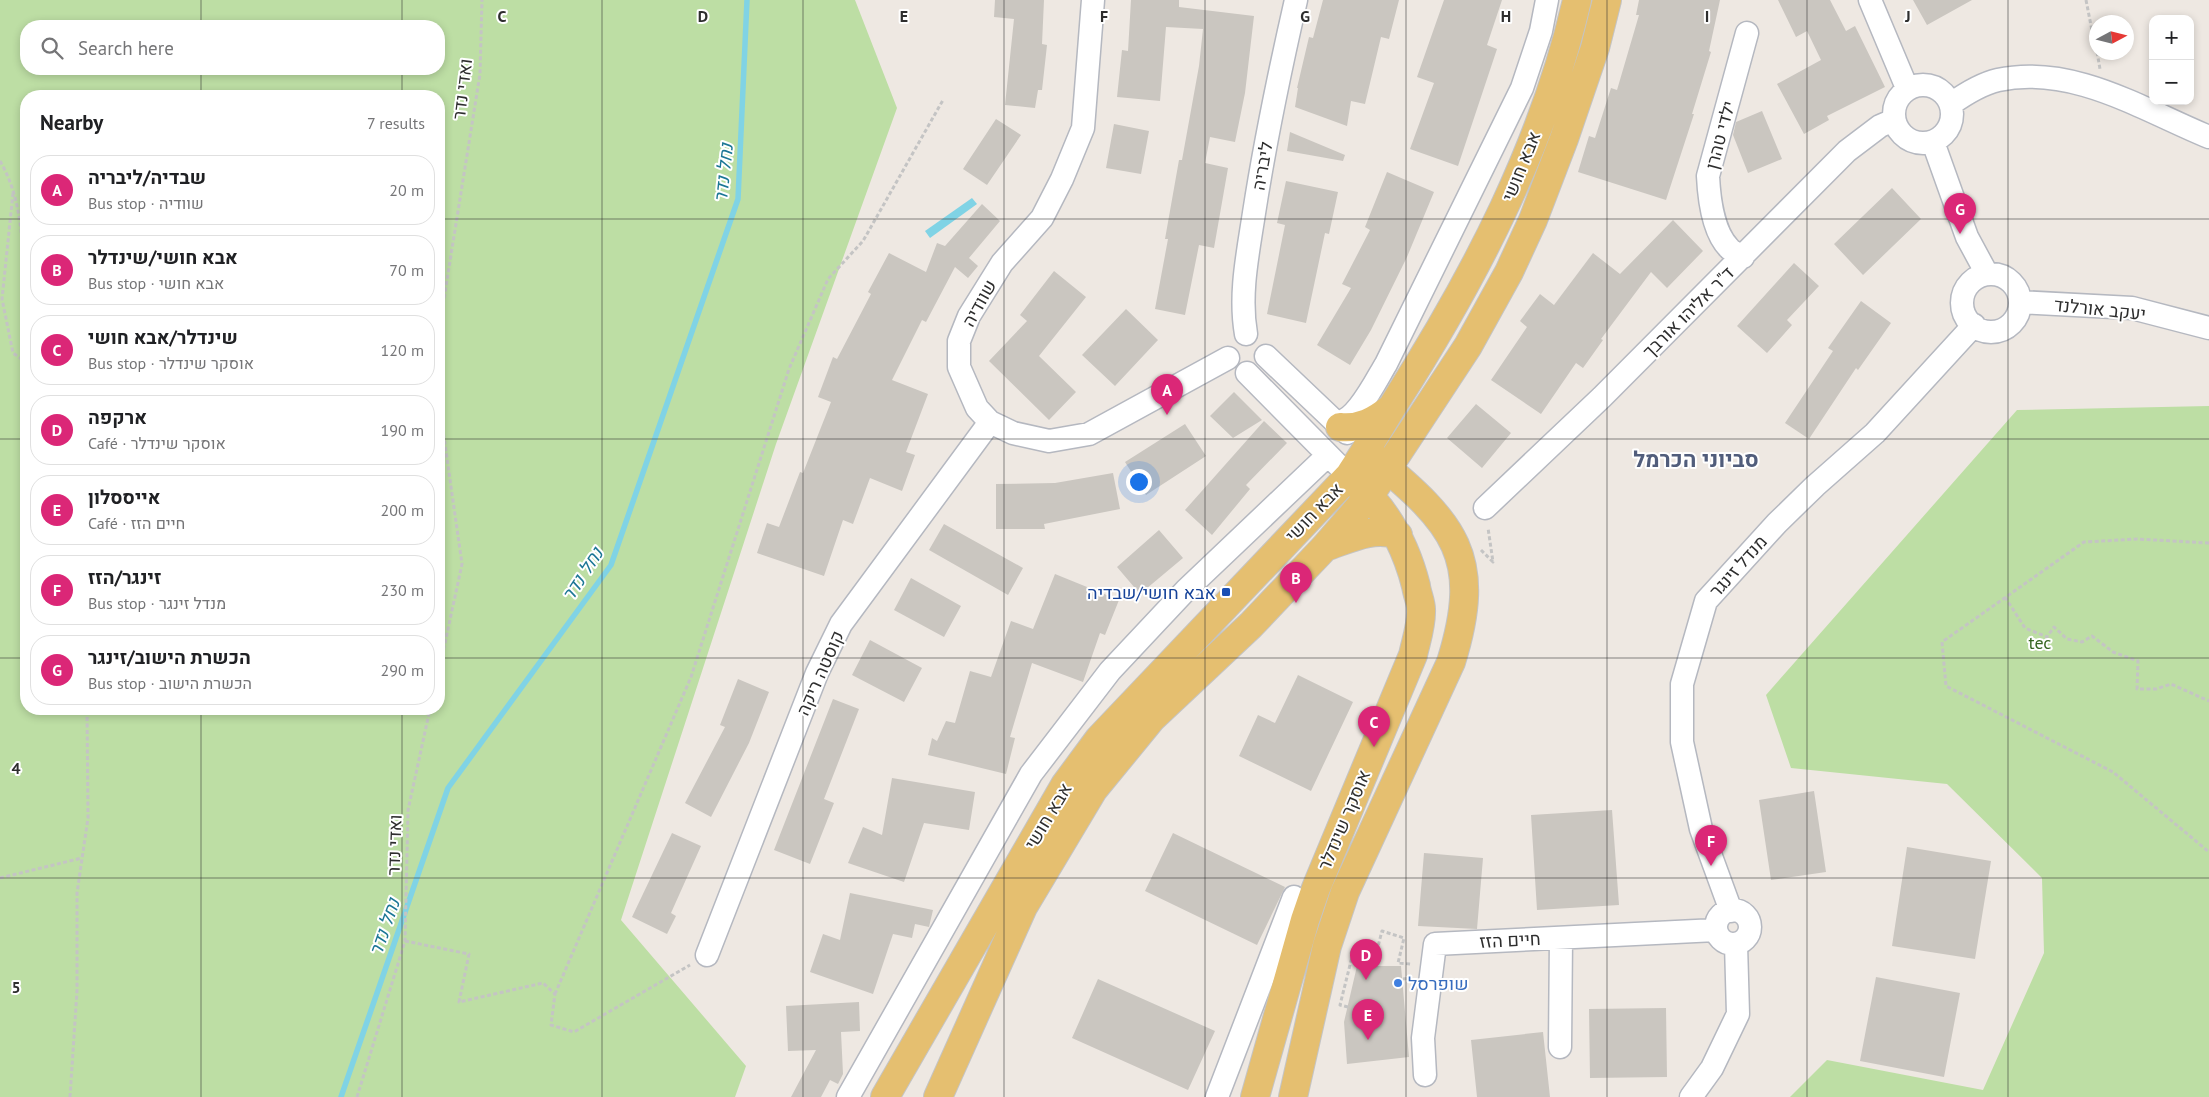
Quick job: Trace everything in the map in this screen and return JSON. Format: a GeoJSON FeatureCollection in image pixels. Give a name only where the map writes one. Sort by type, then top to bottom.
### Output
{"type":"FeatureCollection","features":[{"type":"Feature","properties":{"kind":"main road","name":"אבא חושי"},"geometry":{"type":"LineString","coordinates":[[885,1097],[1065,785],[1099,739],[1349,476],[1366,451],[1460,297],[1504,209],[1536,131],[1566,46],[1577,0]]}},
{"type":"Feature","properties":{"kind":"main road","name":"אבא חושי"},"geometry":{"type":"LineString","coordinates":[[938,1097],[1023,907],[1093,790],[1152,718],[1251,625],[1325,547],[1370,495],[1468,346],[1509,272],[1534,220],[1592,57],[1607,0]]}},
{"type":"Feature","properties":{"kind":"main road"},"geometry":{"type":"LineString","coordinates":[[1338,424],[1357,427],[1369,424],[1392,408]]}},
{"type":"Feature","properties":{"kind":"main road","name":"אוסקר שינדלר"},"geometry":{"type":"LineString","coordinates":[[1412,433],[1408,452],[1409,467],[1418,494]]}},
{"type":"Feature","properties":{"kind":"main road","name":"אוסקר שינדלר"},"geometry":{"type":"LineString","coordinates":[[1293,1097],[1340,949],[1345,892],[1451,662],[1459,636],[1464,588],[1462,564],[1456,542],[1418,494],[1366,451]]}},
{"type":"Feature","properties":{"kind":"main road","name":"אוסקר שינדלר"},"geometry":{"type":"LineString","coordinates":[[1255,1097],[1305,920],[1316,888],[1413,655],[1421,610],[1408,561],[1398,535],[1370,495],[1349,476]]}},
{"type":"Feature","properties":{"kind":"main road"},"geometry":{"type":"LineString","coordinates":[[1325,547],[1380,531],[1398,535]]}},
{"type":"Feature","properties":{"kind":"street","name":"שוודיה"},"geometry":{"type":"LineString","coordinates":[[1093,0],[1083,128],[1062,179],[1042,218],[1002,263],[969,316],[959,340],[959,367],[977,408],[990,422],[1013,433],[1049,441],[1089,434],[1228,358]]}},
{"type":"Feature","properties":{"kind":"street","name":"ליבריה"},"geometry":{"type":"LineString","coordinates":[[1246,334],[1242,312],[1248,252],[1260,171],[1296,0]]}},
{"type":"Feature","properties":{"kind":"street","name":"אבא חושי"},"geometry":{"type":"LineString","coordinates":[[1338,424],[1344,422],[1358,408],[1386,364],[1522,88],[1541,31],[1547,0]]}},
{"type":"Feature","properties":{"kind":"street"},"geometry":{"type":"LineString","coordinates":[[1870,0],[1908,88]]}},
{"type":"Feature","properties":{"kind":"street","name":"ילדי טהרן"},"geometry":{"type":"LineString","coordinates":[[1743,257],[1729,249],[1715,222],[1709,197],[1708,176],[1747,33]]}},
{"type":"Feature","properties":{"kind":"street"},"geometry":{"type":"LineString","coordinates":[[1951,104],[1973,90],[1998,80],[2026,77],[2062,78],[2089,86],[2209,137]]}},
{"type":"Feature","properties":{"kind":"street"},"geometry":{"type":"LineString","coordinates":[[1920,84],[1934,87],[1943,92],[1951,104],[1952,120],[1950,126],[1944,135],[1933,142],[1918,144],[1908,140],[1897,130],[1893,108],[1898,97],[1908,88],[1920,84]]}},
{"type":"Feature","properties":{"kind":"street","name":"ד\"ר אליהו אורבך"},"geometry":{"type":"LineString","coordinates":[[1485,508],[1602,397],[1848,150],[1880,126],[1894,120]]}},
{"type":"Feature","properties":{"kind":"street"},"geometry":{"type":"LineString","coordinates":[[1933,142],[1939,166],[1967,237],[1987,274]]}},
{"type":"Feature","properties":{"kind":"street"},"geometry":{"type":"LineString","coordinates":[[1987,274],[1997,274],[2013,284],[2020,302],[2015,319],[2000,330],[1982,330],[1967,318],[1963,309],[1963,300],[1971,282],[1987,274]]}},
{"type":"Feature","properties":{"kind":"street","name":"יעקב אורלנד"},"geometry":{"type":"LineString","coordinates":[[2020,302],[2132,308],[2209,328]]}},
{"type":"Feature","properties":{"kind":"street","name":"מנדל זינגר"},"geometry":{"type":"LineString","coordinates":[[1731,911],[1701,829],[1682,742],[1682,684],[1706,601],[1777,523],[1815,486],[1875,433],[1974,325]]}},
{"type":"Feature","properties":{"kind":"street"},"geometry":{"type":"LineString","coordinates":[[1349,476],[1247,373],[1235,369],[1228,358],[1227,352],[1231,342],[1235,338],[1246,334],[1253,335],[1263,343],[1266,356],[1366,451]]}},
{"type":"Feature","properties":{"kind":"street"},"geometry":{"type":"LineString","coordinates":[[1247,373],[1262,366],[1266,356]]}},
{"type":"Feature","properties":{"kind":"street","name":"קוסטה ריקה"},"geometry":{"type":"LineString","coordinates":[[708,955],[817,673],[841,624],[990,422]]}},
{"type":"Feature","properties":{"kind":"street","name":"אבא חושי"},"geometry":{"type":"LineString","coordinates":[[848,1097],[1031,774],[1110,671],[1186,590],[1328,455]]}},
{"type":"Feature","properties":{"kind":"street"},"geometry":{"type":"LineString","coordinates":[[1217,1097],[1294,897]]}},
{"type":"Feature","properties":{"kind":"street"},"geometry":{"type":"LineString","coordinates":[[1731,911],[1736,911],[1746,917],[1750,928],[1746,938],[1736,944],[1726,943],[1716,930],[1721,915],[1731,911]]}},
{"type":"Feature","properties":{"kind":"street","name":"חיים הזז"},"geometry":{"type":"LineString","coordinates":[[1435,944],[1716,930]]}},
{"type":"Feature","properties":{"kind":"street"},"geometry":{"type":"LineString","coordinates":[[1560,1047],[1561,938]]}},
{"type":"Feature","properties":{"kind":"street"},"geometry":{"type":"LineString","coordinates":[[1425,1075],[1423,1038],[1435,944]]}},
{"type":"Feature","properties":{"kind":"street"},"geometry":{"type":"LineString","coordinates":[[1691,1097],[1712,1068],[1738,1014],[1736,944]]}},
{"type":"Feature","properties":{"kind":"path","name":"ואדי נדר"},"geometry":{"type":"LineString","coordinates":[[445,293],[480,74],[482,0]]}},
{"type":"Feature","properties":{"kind":"path"},"geometry":{"type":"LineString","coordinates":[[2086,0],[2089,15]]}},
{"type":"Feature","properties":{"kind":"path"},"geometry":{"type":"LineString","coordinates":[[708,955],[574,1032],[551,1025],[555,994],[691,676],[789,369],[828,278],[863,240],[943,100]]}},
{"type":"Feature","properties":{"kind":"path"},"geometry":{"type":"LineString","coordinates":[[0,161],[19,208],[20,220]]}},
{"type":"Feature","properties":{"kind":"path"},"geometry":{"type":"LineString","coordinates":[[13,192],[2,299],[13,353],[20,358]]}},
{"type":"Feature","properties":{"kind":"path"},"geometry":{"type":"LineString","coordinates":[[445,444],[462,564],[445,643]]}},
{"type":"Feature","properties":{"kind":"path"},"geometry":{"type":"LineString","coordinates":[[2209,543],[2137,539],[2084,542],[1942,642],[1946,686],[2113,772],[2209,852]]}},
{"type":"Feature","properties":{"kind":"path"},"geometry":{"type":"LineString","coordinates":[[2005,597],[2025,628],[2047,637],[2054,627],[2067,639],[2082,642],[2092,636],[2113,652],[2138,662],[2137,690],[2156,689],[2171,684],[2209,702]]}},
{"type":"Feature","properties":{"kind":"path"},"geometry":{"type":"LineString","coordinates":[[70,1097],[77,991],[77,893],[88,818],[87,715]]}},
{"type":"Feature","properties":{"kind":"path","name":"ואדי נדר"},"geometry":{"type":"LineString","coordinates":[[357,1097],[405,941],[408,810],[429,715]]}},
{"type":"Feature","properties":{"kind":"path"},"geometry":{"type":"LineString","coordinates":[[0,878],[82,858]]}},
{"type":"Feature","properties":{"kind":"path"},"geometry":{"type":"LineString","coordinates":[[1348,1007],[1340,1005],[1340,949],[1375,958],[1382,931],[1404,938],[1398,963],[1417,964],[1435,944]]}},
{"type":"Feature","properties":{"kind":"path"},"geometry":{"type":"LineString","coordinates":[[405,941],[469,954],[459,1002],[543,983],[555,994]]}},
{"type":"Feature","properties":{"kind":"green space"},"geometry":{"type":"Polygon","coordinates":[[[0,0],[855,0],[897,108],[776,444],[621,920],[746,1066],[735,1097],[0,1097],[0,0]]]}},
{"type":"Feature","properties":{"kind":"green space","name":"tec"},"geometry":{"type":"Polygon","coordinates":[[[2209,406],[2209,1097],[1790,1097],[1827,1060],[1983,1090],[2044,953],[2042,878],[1947,784],[1791,768],[1766,695],[2017,410],[2209,406]]]}},
{"type":"Feature","properties":{"kind":"water"},"geometry":{"type":"Polygon","coordinates":[[[972,198],[977,204],[930,238],[925,231],[972,198]]]}},
{"type":"Feature","properties":{"kind":"building"},"geometry":{"type":"Polygon","coordinates":[[[995,0],[1044,0],[1042,44],[1047,45],[1042,90],[1038,90],[1035,108],[1005,105],[1014,19],[994,17],[995,0]]]}},
{"type":"Feature","properties":{"kind":"building"},"geometry":{"type":"Polygon","coordinates":[[[1131,0],[1179,0],[1179,7],[1254,16],[1245,93],[1235,142],[1210,137],[1205,163],[1228,168],[1214,248],[1199,245],[1185,315],[1155,309],[1168,239],[1165,239],[1179,160],[1182,160],[1199,66],[1203,29],[1166,27],[1160,101],[1117,97],[1122,50],[1128,51],[1131,0]]]}},
{"type":"Feature","properties":{"kind":"building"},"geometry":{"type":"Polygon","coordinates":[[[1323,0],[1399,0],[1389,39],[1381,37],[1365,104],[1351,101],[1347,126],[1295,107],[1297,88],[1309,37],[1313,38],[1323,0]]]}},
{"type":"Feature","properties":{"kind":"building"},"geometry":{"type":"Polygon","coordinates":[[[1444,0],[1502,0],[1487,45],[1497,49],[1458,166],[1410,149],[1434,83],[1417,77],[1444,0]]]}},
{"type":"Feature","properties":{"kind":"building"},"geometry":{"type":"Polygon","coordinates":[[[1639,0],[1720,0],[1709,51],[1711,52],[1692,114],[1694,114],[1666,200],[1578,172],[1589,136],[1595,138],[1611,88],[1617,90],[1639,15],[1636,15],[1639,0]]]}},
{"type":"Feature","properties":{"kind":"building"},"geometry":{"type":"Polygon","coordinates":[[[1778,0],[1830,0],[1846,31],[1855,26],[1885,87],[1827,116],[1829,120],[1804,134],[1777,84],[1821,60],[1807,31],[1796,37],[1778,0]]]}},
{"type":"Feature","properties":{"kind":"building"},"geometry":{"type":"Polygon","coordinates":[[[1913,0],[1972,0],[1927,25],[1913,0]]]}},
{"type":"Feature","properties":{"kind":"building"},"geometry":{"type":"Polygon","coordinates":[[[1762,111],[1782,159],[1748,173],[1733,135],[1736,122],[1762,111]]]}},
{"type":"Feature","properties":{"kind":"building"},"geometry":{"type":"Polygon","coordinates":[[[996,119],[1021,135],[987,185],[963,169],[996,119]]]}},
{"type":"Feature","properties":{"kind":"building"},"geometry":{"type":"Polygon","coordinates":[[[1114,124],[1149,131],[1141,174],[1106,168],[1114,124]]]}},
{"type":"Feature","properties":{"kind":"building"},"geometry":{"type":"Polygon","coordinates":[[[1290,132],[1345,155],[1343,161],[1287,151],[1290,132]]]}},
{"type":"Feature","properties":{"kind":"building"},"geometry":{"type":"Polygon","coordinates":[[[1387,172],[1434,192],[1407,257],[1371,330],[1350,365],[1317,345],[1351,288],[1342,284],[1370,230],[1365,227],[1387,172]]]}},
{"type":"Feature","properties":{"kind":"building"},"geometry":{"type":"Polygon","coordinates":[[[1286,181],[1338,192],[1329,234],[1325,233],[1306,323],[1267,314],[1285,225],[1277,223],[1286,181]]]}},
{"type":"Feature","properties":{"kind":"building"},"geometry":{"type":"Polygon","coordinates":[[[1892,188],[1921,219],[1863,275],[1834,244],[1892,188]]]}},
{"type":"Feature","properties":{"kind":"building"},"geometry":{"type":"Polygon","coordinates":[[[982,204],[1000,221],[969,258],[978,266],[968,278],[955,267],[926,322],[922,320],[892,380],[928,394],[906,452],[915,455],[902,491],[870,478],[853,524],[843,520],[824,576],[757,553],[767,523],[779,527],[800,472],[803,473],[831,402],[818,397],[833,357],[837,359],[871,294],[868,292],[889,253],[926,272],[937,243],[945,246],[982,204]]]}},
{"type":"Feature","properties":{"kind":"building"},"geometry":{"type":"Polygon","coordinates":[[[1673,220],[1703,251],[1667,288],[1651,272],[1601,339],[1603,340],[1583,368],[1576,363],[1541,414],[1491,380],[1527,327],[1520,321],[1540,294],[1554,305],[1593,253],[1620,274],[1673,220]]]}},
{"type":"Feature","properties":{"kind":"building"},"geometry":{"type":"Polygon","coordinates":[[[1794,263],[1819,286],[1787,320],[1792,325],[1767,353],[1737,326],[1794,263]]]}},
{"type":"Feature","properties":{"kind":"building"},"geometry":{"type":"Polygon","coordinates":[[[1054,271],[1086,297],[1039,356],[1076,392],[1049,420],[989,361],[1027,321],[1020,315],[1054,271]]]}},
{"type":"Feature","properties":{"kind":"building"},"geometry":{"type":"Polygon","coordinates":[[[1861,301],[1891,323],[1858,370],[1856,368],[1809,439],[1785,423],[1833,351],[1828,348],[1861,301]]]}},
{"type":"Feature","properties":{"kind":"building"},"geometry":{"type":"Polygon","coordinates":[[[1126,309],[1158,340],[1115,386],[1082,355],[1126,309]]]}},
{"type":"Feature","properties":{"kind":"building"},"geometry":{"type":"Polygon","coordinates":[[[1234,392],[1262,420],[1233,438],[1210,416],[1234,392]]]}},
{"type":"Feature","properties":{"kind":"building"},"geometry":{"type":"Polygon","coordinates":[[[1476,404],[1511,433],[1482,468],[1447,438],[1476,404]]]}},
{"type":"Feature","properties":{"kind":"building"},"geometry":{"type":"Polygon","coordinates":[[[1264,421],[1287,443],[1246,485],[1250,489],[1212,535],[1185,510],[1264,421]]]}},
{"type":"Feature","properties":{"kind":"building"},"geometry":{"type":"Polygon","coordinates":[[[1185,424],[1206,456],[1146,495],[1125,462],[1185,424]]]}},
{"type":"Feature","properties":{"kind":"building"},"geometry":{"type":"Polygon","coordinates":[[[1113,473],[1120,509],[1044,524],[1045,529],[996,529],[996,484],[1055,483],[1113,473]]]}},
{"type":"Feature","properties":{"kind":"building"},"geometry":{"type":"Polygon","coordinates":[[[944,524],[1023,568],[1008,595],[929,550],[944,524]]]}},
{"type":"Feature","properties":{"kind":"building"},"geometry":{"type":"Polygon","coordinates":[[[1159,530],[1183,558],[1140,594],[1117,567],[1159,530]]]}},
{"type":"Feature","properties":{"kind":"building"},"geometry":{"type":"Polygon","coordinates":[[[1055,574],[1119,600],[1105,635],[1100,633],[1083,682],[1032,663],[1010,737],[1015,738],[1006,774],[928,755],[932,738],[937,741],[946,721],[955,723],[970,671],[991,677],[1011,621],[1033,629],[1055,574]]]}},
{"type":"Feature","properties":{"kind":"building"},"geometry":{"type":"Polygon","coordinates":[[[911,578],[961,606],[944,637],[894,610],[911,578]]]}},
{"type":"Feature","properties":{"kind":"building"},"geometry":{"type":"Polygon","coordinates":[[[870,640],[922,668],[904,702],[852,675],[870,640]]]}},
{"type":"Feature","properties":{"kind":"building"},"geometry":{"type":"Polygon","coordinates":[[[1298,675],[1353,702],[1311,791],[1239,756],[1258,715],[1275,723],[1298,675]]]}},
{"type":"Feature","properties":{"kind":"building"},"geometry":{"type":"Polygon","coordinates":[[[738,679],[769,692],[749,743],[711,817],[685,803],[725,727],[720,725],[738,679]]]}},
{"type":"Feature","properties":{"kind":"building"},"geometry":{"type":"Polygon","coordinates":[[[833,699],[859,709],[824,799],[834,803],[810,864],[774,850],[833,699]]]}},
{"type":"Feature","properties":{"kind":"building"},"geometry":{"type":"Polygon","coordinates":[[[892,778],[975,792],[969,830],[924,823],[904,882],[848,863],[863,827],[882,835],[892,778]]]}},
{"type":"Feature","properties":{"kind":"building"},"geometry":{"type":"Polygon","coordinates":[[[1814,791],[1826,872],[1771,880],[1759,800],[1814,791]]]}},
{"type":"Feature","properties":{"kind":"building"},"geometry":{"type":"Polygon","coordinates":[[[1612,810],[1619,905],[1537,910],[1531,815],[1612,810]]]}},
{"type":"Feature","properties":{"kind":"building"},"geometry":{"type":"Polygon","coordinates":[[[672,833],[701,846],[671,913],[676,916],[667,934],[632,917],[672,833]]]}},
{"type":"Feature","properties":{"kind":"building"},"geometry":{"type":"Polygon","coordinates":[[[1173,833],[1285,887],[1257,945],[1145,891],[1173,833]]]}},
{"type":"Feature","properties":{"kind":"building"},"geometry":{"type":"Polygon","coordinates":[[[1907,847],[1991,861],[1975,959],[1892,946],[1907,847]]]}},
{"type":"Feature","properties":{"kind":"building"},"geometry":{"type":"Polygon","coordinates":[[[1424,853],[1483,858],[1477,929],[1418,926],[1424,853]]]}},
{"type":"Feature","properties":{"kind":"building"},"geometry":{"type":"Polygon","coordinates":[[[850,893],[933,910],[929,927],[915,924],[912,938],[893,934],[873,994],[810,972],[823,934],[840,940],[850,893]]]}},
{"type":"Feature","properties":{"kind":"building"},"geometry":{"type":"Polygon","coordinates":[[[1357,966],[1401,966],[1409,1057],[1347,1064],[1344,1022],[1357,966]]]}},
{"type":"Feature","properties":{"kind":"building"},"geometry":{"type":"Polygon","coordinates":[[[1876,977],[1960,993],[1944,1077],[1860,1061],[1876,977]]]}},
{"type":"Feature","properties":{"kind":"building"},"geometry":{"type":"Polygon","coordinates":[[[1098,979],[1215,1031],[1188,1090],[1072,1038],[1098,979]]]}},
{"type":"Feature","properties":{"kind":"building"},"geometry":{"type":"Polygon","coordinates":[[[859,1002],[860,1031],[841,1032],[843,1074],[838,1084],[830,1080],[821,1097],[791,1097],[816,1050],[788,1051],[786,1006],[859,1002]]]}},
{"type":"Feature","properties":{"kind":"building"},"geometry":{"type":"Polygon","coordinates":[[[1666,1008],[1667,1077],[1590,1078],[1589,1009],[1666,1008]]]}},
{"type":"Feature","properties":{"kind":"building"},"geometry":{"type":"Polygon","coordinates":[[[1543,1032],[1550,1097],[1477,1097],[1471,1040],[1543,1032]]]}},
{"type":"Feature","properties":{"kind":"waterway","name":"נחל נדר"},"geometry":{"type":"LineString","coordinates":[[341,1097],[448,788],[611,565],[738,199],[747,0]]}},
{"type":"Feature","properties":{"kind":"place","name":"הכשרת הישוב/זינגר"},"geometry":{"type":"Point","coordinates":[1960,234]}},
{"type":"Feature","properties":{"kind":"place","name":"שבדיה/ליבריה"},"geometry":{"type":"Point","coordinates":[1167,415]}},
{"type":"Feature","properties":{"kind":"place","name":"אבא חושי/שבדיה"},"geometry":{"type":"Point","coordinates":[1226,592]}},
{"type":"Feature","properties":{"kind":"place","name":"אבא חושי/שינדלר"},"geometry":{"type":"Point","coordinates":[1296,603]}},
{"type":"Feature","properties":{"kind":"place","name":"שינדלר/אבא חושי"},"geometry":{"type":"Point","coordinates":[1374,747]}},
{"type":"Feature","properties":{"kind":"place","name":"זינגר/הזז"},"geometry":{"type":"Point","coordinates":[1711,866]}},
{"type":"Feature","properties":{"kind":"place","name":"ארקפה"},"geometry":{"type":"Point","coordinates":[1366,980]}},
{"type":"Feature","properties":{"kind":"place","name":"שופרסל"},"geometry":{"type":"Point","coordinates":[1398,983]}},
{"type":"Feature","properties":{"kind":"place","name":"אייססלון"},"geometry":{"type":"Point","coordinates":[1368,1040]}},
{"type":"Feature","properties":{"kind":"district","name":"סביוני הכרמל"},"geometry":{"type":"Point","coordinates":[1696,459]}}]}
